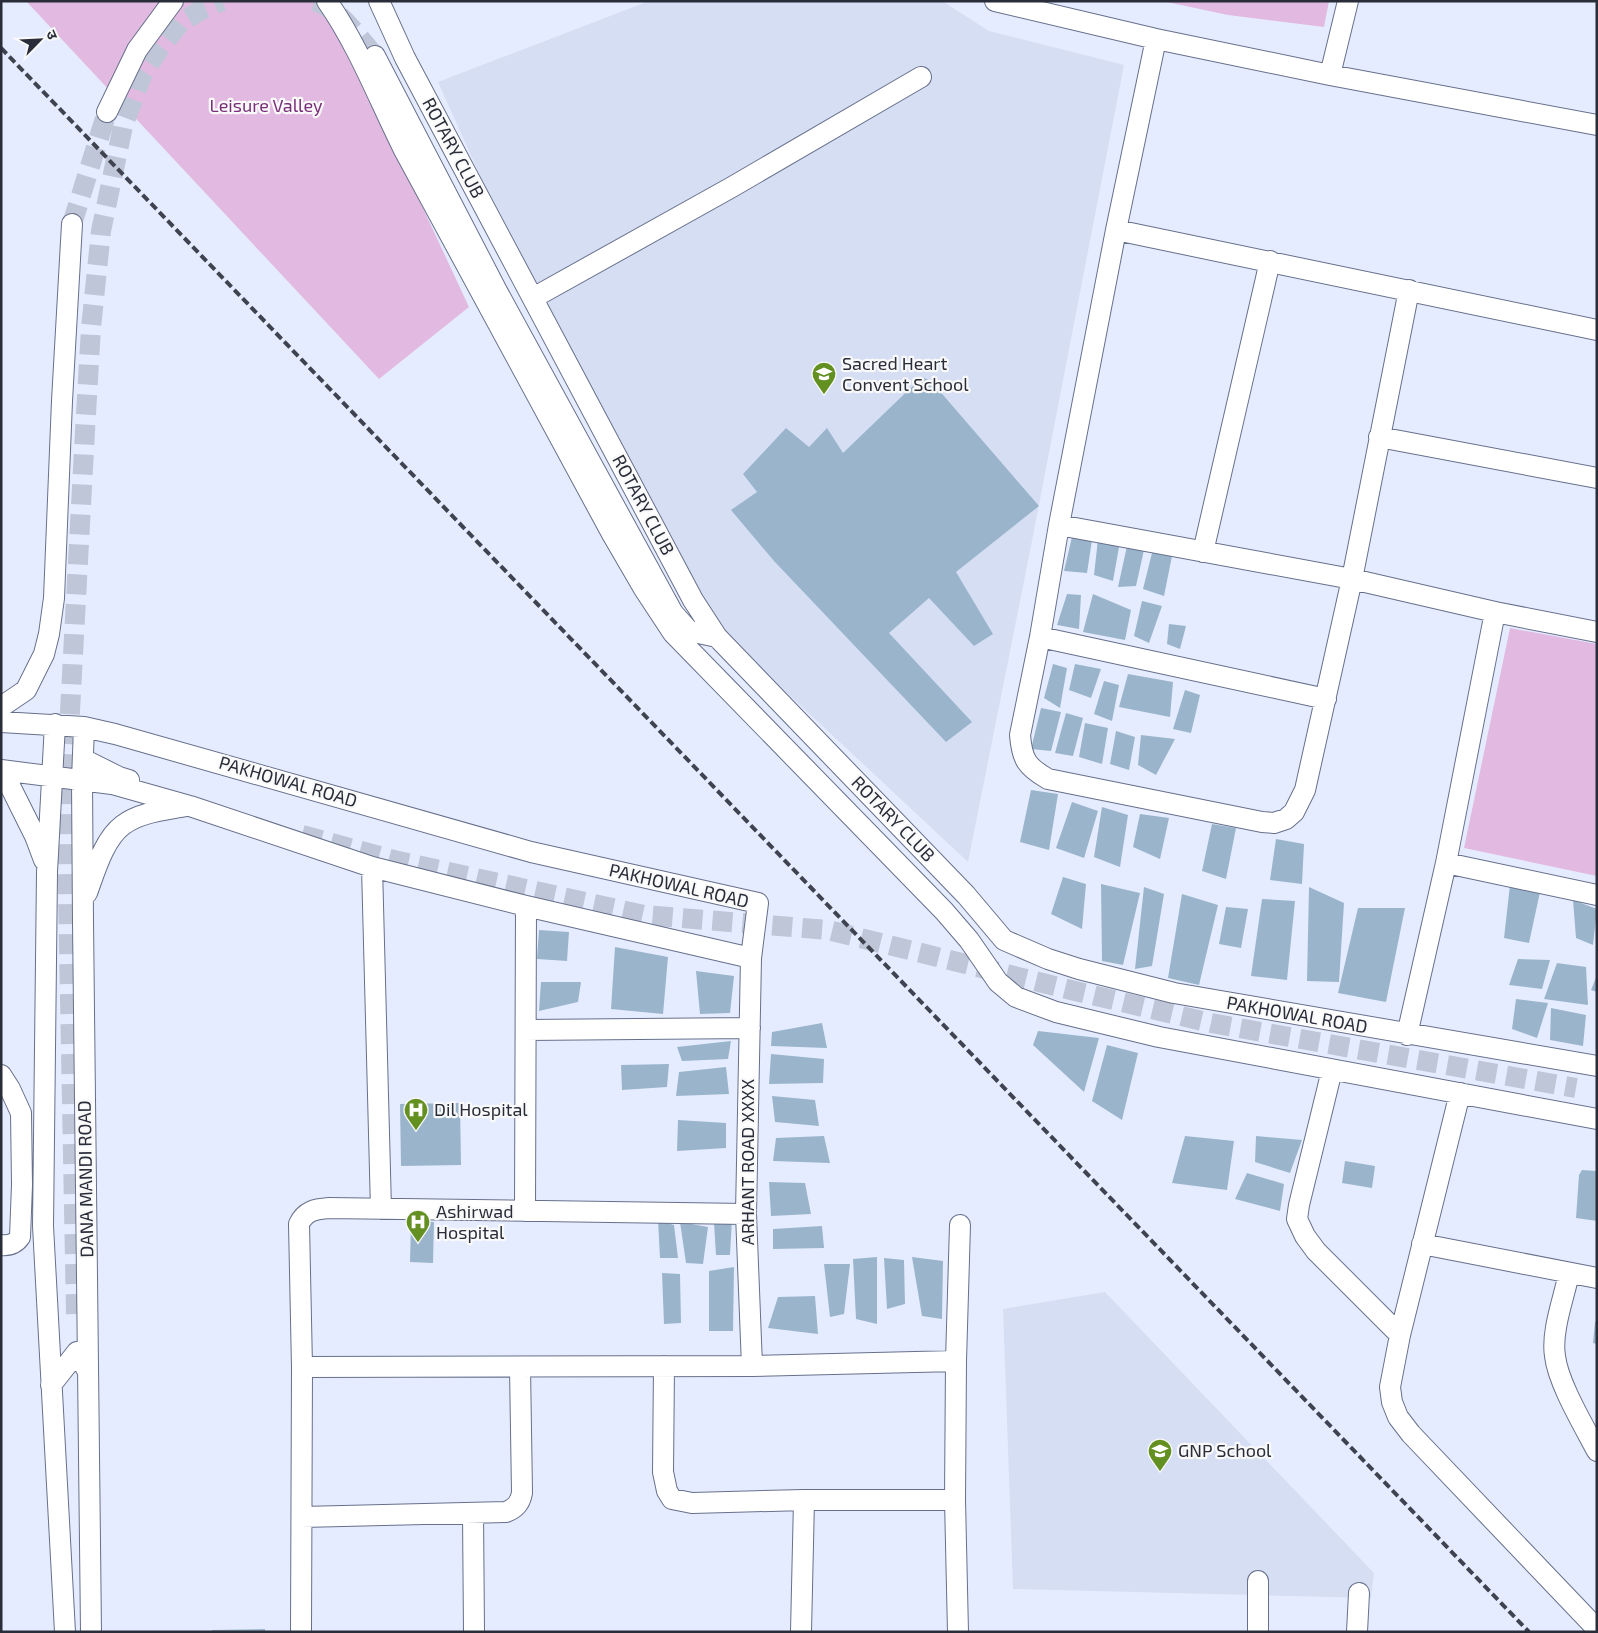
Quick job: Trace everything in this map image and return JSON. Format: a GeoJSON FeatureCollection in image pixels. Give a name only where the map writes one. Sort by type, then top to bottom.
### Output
{"type":"FeatureCollection","features":[{"type":"Feature","properties":{"kind":"street"},"geometry":{"type":"LineString","coordinates":[[107,112],[137,50],[174,1]]}},
{"type":"Feature","properties":{"kind":"street"},"geometry":{"type":"LineString","coordinates":[[328,1],[361,58],[404,150],[608,526],[660,614],[673,633],[944,911],[969,940],[998,982],[1016,996],[1056,1012],[1159,1037],[1597,1119]]}},
{"type":"Feature","properties":{"kind":"street","name":"ROTARY CLUB"},"geometry":{"type":"LineString","coordinates":[[379,1],[405,58],[532,298],[693,600],[717,637],[966,895],[1004,940]]}},
{"type":"Feature","properties":{"kind":"street"},"geometry":{"type":"LineString","coordinates":[[995,1],[1156,39],[1330,75],[1597,125]]}},
{"type":"Feature","properties":{"kind":"street"},"geometry":{"type":"LineString","coordinates":[[1330,75],[1348,1]]}},
{"type":"Feature","properties":{"kind":"street"},"geometry":{"type":"LineString","coordinates":[[1156,39],[1058,525],[1040,637],[1020,735],[1021,751],[1026,764],[1036,773],[1048,779],[1262,822],[1274,823],[1286,819],[1294,812],[1305,790],[1326,699],[1352,579],[1409,290]]}},
{"type":"Feature","properties":{"kind":"street"},"geometry":{"type":"LineString","coordinates":[[375,56],[497,291],[673,613],[689,631],[717,637]]}},
{"type":"Feature","properties":{"kind":"street"},"geometry":{"type":"LineString","coordinates":[[532,298],[732,187],[921,77]]}},
{"type":"Feature","properties":{"kind":"street"},"geometry":{"type":"LineString","coordinates":[[1,706],[26,690],[41,660],[49,634],[54,598],[72,224]]}},
{"type":"Feature","properties":{"kind":"street"},"geometry":{"type":"LineString","coordinates":[[1116,230],[1597,330]]}},
{"type":"Feature","properties":{"kind":"street"},"geometry":{"type":"LineString","coordinates":[[1203,552],[1270,261]]}},
{"type":"Feature","properties":{"kind":"street"},"geometry":{"type":"LineString","coordinates":[[1379,437],[1597,478]]}},
{"type":"Feature","properties":{"kind":"street"},"geometry":{"type":"LineString","coordinates":[[1058,525],[1352,579],[1495,612],[1597,632]]}},
{"type":"Feature","properties":{"kind":"street"},"geometry":{"type":"LineString","coordinates":[[1406,1034],[1446,863],[1495,612]]}},
{"type":"Feature","properties":{"kind":"street"},"geometry":{"type":"LineString","coordinates":[[1040,637],[1326,699]]}},
{"type":"Feature","properties":{"kind":"street","name":"PAKHOWAL ROAD"},"geometry":{"type":"LineString","coordinates":[[1,722],[84,727],[224,764],[531,852],[758,903],[751,958]]}},
{"type":"Feature","properties":{"kind":"street"},"geometry":{"type":"LineString","coordinates":[[55,724],[47,872],[43,1226],[64,1632]]}},
{"type":"Feature","properties":{"kind":"street","name":"DANA MANDI ROAD"},"geometry":{"type":"LineString","coordinates":[[84,727],[82,780],[83,906],[92,1632]]}},
{"type":"Feature","properties":{"kind":"street"},"geometry":{"type":"LineString","coordinates":[[83,759],[119,776],[159,789]]}},
{"type":"Feature","properties":{"kind":"street"},"geometry":{"type":"LineString","coordinates":[[2,770],[112,784],[190,806],[372,866],[526,906],[751,958]]}},
{"type":"Feature","properties":{"kind":"street"},"geometry":{"type":"LineString","coordinates":[[2,770],[35,836],[47,872]]}},
{"type":"Feature","properties":{"kind":"street"},"geometry":{"type":"LineString","coordinates":[[83,906],[96,868],[107,844],[123,825],[139,817],[190,806]]}},
{"type":"Feature","properties":{"kind":"street"},"geometry":{"type":"LineString","coordinates":[[1446,863],[1597,895]]}},
{"type":"Feature","properties":{"kind":"street"},"geometry":{"type":"LineString","coordinates":[[372,866],[380,1209]]}},
{"type":"Feature","properties":{"kind":"street"},"geometry":{"type":"LineString","coordinates":[[944,911],[966,895]]}},
{"type":"Feature","properties":{"kind":"street"},"geometry":{"type":"LineString","coordinates":[[525,1211],[526,906]]}},
{"type":"Feature","properties":{"kind":"street","name":"PAKHOWAL ROAD"},"geometry":{"type":"LineString","coordinates":[[1004,940],[1048,959],[1080,969],[1174,993],[1597,1066]]}},
{"type":"Feature","properties":{"kind":"street","name":"ARHANT ROAD XXXX"},"geometry":{"type":"LineString","coordinates":[[751,958],[746,1214],[752,1366]]}},
{"type":"Feature","properties":{"kind":"street"},"geometry":{"type":"LineString","coordinates":[[526,1030],[750,1028]]}},
{"type":"Feature","properties":{"kind":"street"},"geometry":{"type":"LineString","coordinates":[[1332,1070],[1297,1219],[1305,1236],[1316,1252],[1400,1335]]}},
{"type":"Feature","properties":{"kind":"street"},"geometry":{"type":"LineString","coordinates":[[1,1075],[10,1089],[20,1113],[22,1185],[20,1237],[11,1245],[1,1245]]}},
{"type":"Feature","properties":{"kind":"street"},"geometry":{"type":"LineString","coordinates":[[1460,1093],[1400,1335],[1390,1386],[1392,1402],[1398,1417],[1411,1434],[1597,1629]]}},
{"type":"Feature","properties":{"kind":"street"},"geometry":{"type":"LineString","coordinates":[[301,1632],[302,1367],[299,1224],[303,1216],[308,1212],[324,1208],[746,1214]]}},
{"type":"Feature","properties":{"kind":"street"},"geometry":{"type":"LineString","coordinates":[[958,1632],[955,1500],[956,1361],[960,1225]]}},
{"type":"Feature","properties":{"kind":"street"},"geometry":{"type":"LineString","coordinates":[[1422,1244],[1597,1278]]}},
{"type":"Feature","properties":{"kind":"street"},"geometry":{"type":"LineString","coordinates":[[1569,1273],[1555,1335],[1554,1356],[1571,1402],[1597,1451]]}},
{"type":"Feature","properties":{"kind":"street"},"geometry":{"type":"LineString","coordinates":[[76,1314],[77,1352],[88,1372]]}},
{"type":"Feature","properties":{"kind":"street"},"geometry":{"type":"LineString","coordinates":[[51,1385],[77,1352]]}},
{"type":"Feature","properties":{"kind":"street"},"geometry":{"type":"LineString","coordinates":[[302,1367],[752,1366],[956,1361]]}},
{"type":"Feature","properties":{"kind":"street"},"geometry":{"type":"LineString","coordinates":[[664,1366],[663,1472],[667,1491],[672,1499],[692,1502],[955,1500]]}},
{"type":"Feature","properties":{"kind":"street"},"geometry":{"type":"LineString","coordinates":[[302,1517],[506,1512],[517,1506],[521,1501],[522,1493],[520,1367]]}},
{"type":"Feature","properties":{"kind":"street"},"geometry":{"type":"LineString","coordinates":[[801,1632],[804,1500]]}},
{"type":"Feature","properties":{"kind":"street"},"geometry":{"type":"LineString","coordinates":[[473,1512],[474,1632]]}},
{"type":"Feature","properties":{"kind":"street"},"geometry":{"type":"LineString","coordinates":[[1258,1581],[1258,1632]]}},
{"type":"Feature","properties":{"kind":"street"},"geometry":{"type":"LineString","coordinates":[[1357,1632],[1359,1593]]}},
{"type":"Feature","properties":{"kind":"shaded area","name":"Sacred Heart Convent School"},"geometry":{"type":"Polygon","coordinates":[[[649,1],[942,1],[989,31],[1124,65],[968,862],[723,633],[643,501],[531,289],[438,82],[649,1]]]}},
{"type":"Feature","properties":{"kind":"shaded area"},"geometry":{"type":"Polygon","coordinates":[[[1105,1292],[1374,1573],[1371,1598],[1013,1589],[1003,1309],[1105,1292]]]}},
{"type":"Feature","properties":{"kind":"green space","name":"Leisure Valley"},"geometry":{"type":"Polygon","coordinates":[[[26,1],[337,1],[393,144],[469,307],[379,379],[26,1]]]}},
{"type":"Feature","properties":{"kind":"green space"},"geometry":{"type":"Polygon","coordinates":[[[1162,1],[1329,1],[1324,27],[1228,15],[1162,1]]]}},
{"type":"Feature","properties":{"kind":"green space"},"geometry":{"type":"Polygon","coordinates":[[[1510,628],[1597,644],[1597,876],[1464,848],[1510,628]]]}},
{"type":"Feature","properties":{"kind":"building"},"geometry":{"type":"Polygon","coordinates":[[[922,377],[931,381],[1039,506],[956,572],[993,634],[974,646],[929,598],[889,633],[972,722],[946,742],[774,561],[731,510],[757,492],[743,474],[786,428],[809,447],[827,428],[843,453],[922,377]]]}},
{"type":"Feature","properties":{"kind":"building"},"geometry":{"type":"Polygon","coordinates":[[[1072,537],[1092,540],[1087,573],[1064,571],[1072,537]]]}},
{"type":"Feature","properties":{"kind":"building"},"geometry":{"type":"Polygon","coordinates":[[[1098,539],[1119,547],[1113,581],[1094,575],[1098,539]]]}},
{"type":"Feature","properties":{"kind":"building"},"geometry":{"type":"Polygon","coordinates":[[[1127,546],[1144,550],[1136,586],[1118,587],[1127,546]]]}},
{"type":"Feature","properties":{"kind":"building"},"geometry":{"type":"Polygon","coordinates":[[[1152,553],[1172,556],[1164,596],[1143,589],[1152,553]]]}},
{"type":"Feature","properties":{"kind":"building"},"geometry":{"type":"Polygon","coordinates":[[[1067,594],[1081,595],[1079,629],[1057,625],[1067,594]]]}},
{"type":"Feature","properties":{"kind":"building"},"geometry":{"type":"Polygon","coordinates":[[[1093,594],[1131,610],[1125,640],[1083,632],[1093,594]]]}},
{"type":"Feature","properties":{"kind":"building"},"geometry":{"type":"Polygon","coordinates":[[[1142,601],[1162,606],[1149,643],[1134,636],[1142,601]]]}},
{"type":"Feature","properties":{"kind":"building"},"geometry":{"type":"Polygon","coordinates":[[[1169,624],[1186,626],[1180,649],[1167,644],[1169,624]]]}},
{"type":"Feature","properties":{"kind":"building"},"geometry":{"type":"Polygon","coordinates":[[[1053,664],[1067,668],[1060,708],[1044,698],[1053,664]]]}},
{"type":"Feature","properties":{"kind":"building"},"geometry":{"type":"Polygon","coordinates":[[[1075,664],[1101,669],[1091,698],[1069,690],[1075,664]]]}},
{"type":"Feature","properties":{"kind":"building"},"geometry":{"type":"Polygon","coordinates":[[[1128,674],[1173,682],[1170,717],[1119,707],[1128,674]]]}},
{"type":"Feature","properties":{"kind":"building"},"geometry":{"type":"Polygon","coordinates":[[[1104,681],[1119,685],[1112,721],[1094,714],[1104,681]]]}},
{"type":"Feature","properties":{"kind":"building"},"geometry":{"type":"Polygon","coordinates":[[[1185,690],[1200,695],[1191,733],[1173,729],[1185,690]]]}},
{"type":"Feature","properties":{"kind":"building"},"geometry":{"type":"Polygon","coordinates":[[[1041,708],[1061,712],[1051,751],[1031,749],[1041,708]]]}},
{"type":"Feature","properties":{"kind":"building"},"geometry":{"type":"Polygon","coordinates":[[[1066,713],[1083,718],[1073,756],[1055,753],[1066,713]]]}},
{"type":"Feature","properties":{"kind":"building"},"geometry":{"type":"Polygon","coordinates":[[[1085,723],[1108,728],[1102,764],[1079,757],[1085,723]]]}},
{"type":"Feature","properties":{"kind":"building"},"geometry":{"type":"Polygon","coordinates":[[[1116,731],[1135,737],[1129,770],[1110,764],[1116,731]]]}},
{"type":"Feature","properties":{"kind":"building"},"geometry":{"type":"Polygon","coordinates":[[[1141,735],[1175,739],[1156,775],[1138,765],[1141,735]]]}},
{"type":"Feature","properties":{"kind":"building"},"geometry":{"type":"Polygon","coordinates":[[[1031,790],[1058,794],[1049,850],[1020,842],[1031,790]]]}},
{"type":"Feature","properties":{"kind":"building"},"geometry":{"type":"Polygon","coordinates":[[[1072,802],[1098,811],[1084,858],[1056,848],[1072,802]]]}},
{"type":"Feature","properties":{"kind":"building"},"geometry":{"type":"Polygon","coordinates":[[[1102,807],[1128,815],[1120,867],[1094,857],[1102,807]]]}},
{"type":"Feature","properties":{"kind":"building"},"geometry":{"type":"Polygon","coordinates":[[[1140,814],[1169,818],[1160,859],[1133,847],[1140,814]]]}},
{"type":"Feature","properties":{"kind":"building"},"geometry":{"type":"Polygon","coordinates":[[[1212,824],[1236,828],[1226,879],[1202,871],[1212,824]]]}},
{"type":"Feature","properties":{"kind":"building"},"geometry":{"type":"Polygon","coordinates":[[[1276,839],[1304,844],[1302,884],[1270,880],[1276,839]]]}},
{"type":"Feature","properties":{"kind":"building"},"geometry":{"type":"Polygon","coordinates":[[[1063,877],[1086,884],[1082,929],[1051,914],[1063,877]]]}},
{"type":"Feature","properties":{"kind":"building"},"geometry":{"type":"Polygon","coordinates":[[[1101,884],[1140,893],[1123,965],[1102,961],[1101,884]]]}},
{"type":"Feature","properties":{"kind":"building"},"geometry":{"type":"Polygon","coordinates":[[[1510,885],[1540,892],[1529,943],[1504,938],[1510,885]]]}},
{"type":"Feature","properties":{"kind":"building"},"geometry":{"type":"Polygon","coordinates":[[[1144,887],[1164,894],[1152,966],[1135,969],[1144,887]]]}},
{"type":"Feature","properties":{"kind":"building"},"geometry":{"type":"Polygon","coordinates":[[[1309,887],[1344,903],[1339,982],[1307,981],[1309,887]]]}},
{"type":"Feature","properties":{"kind":"building"},"geometry":{"type":"Polygon","coordinates":[[[1182,894],[1218,905],[1199,985],[1168,978],[1182,894]]]}},
{"type":"Feature","properties":{"kind":"building"},"geometry":{"type":"Polygon","coordinates":[[[1262,899],[1295,901],[1287,980],[1251,976],[1262,899]]]}},
{"type":"Feature","properties":{"kind":"building"},"geometry":{"type":"Polygon","coordinates":[[[1573,900],[1597,909],[1593,945],[1576,938],[1573,900]]]}},
{"type":"Feature","properties":{"kind":"building"},"geometry":{"type":"Polygon","coordinates":[[[1226,907],[1248,909],[1241,948],[1219,944],[1226,907]]]}},
{"type":"Feature","properties":{"kind":"building"},"geometry":{"type":"Polygon","coordinates":[[[1358,908],[1405,908],[1386,1002],[1338,993],[1358,908]]]}},
{"type":"Feature","properties":{"kind":"building"},"geometry":{"type":"Polygon","coordinates":[[[539,930],[569,932],[567,961],[537,959],[539,930]]]}},
{"type":"Feature","properties":{"kind":"building"},"geometry":{"type":"Polygon","coordinates":[[[615,947],[668,957],[663,1014],[611,1009],[615,947]]]}},
{"type":"Feature","properties":{"kind":"building"},"geometry":{"type":"Polygon","coordinates":[[[1518,959],[1550,960],[1542,989],[1509,985],[1518,959]]]}},
{"type":"Feature","properties":{"kind":"building"},"geometry":{"type":"Polygon","coordinates":[[[1557,963],[1586,967],[1588,1005],[1544,999],[1557,963]]]}},
{"type":"Feature","properties":{"kind":"building"},"geometry":{"type":"Polygon","coordinates":[[[696,971],[734,976],[730,1013],[700,1014],[696,971]]]}},
{"type":"Feature","properties":{"kind":"building"},"geometry":{"type":"Polygon","coordinates":[[[1597,975],[1597,992],[1591,990],[1597,975]]]}},
{"type":"Feature","properties":{"kind":"building"},"geometry":{"type":"Polygon","coordinates":[[[541,982],[581,982],[578,1002],[539,1011],[541,982]]]}},
{"type":"Feature","properties":{"kind":"building"},"geometry":{"type":"Polygon","coordinates":[[[1516,999],[1548,1003],[1537,1038],[1512,1029],[1516,999]]]}},
{"type":"Feature","properties":{"kind":"building"},"geometry":{"type":"Polygon","coordinates":[[[1551,1008],[1586,1015],[1583,1046],[1550,1040],[1551,1008]]]}},
{"type":"Feature","properties":{"kind":"building"},"geometry":{"type":"Polygon","coordinates":[[[822,1023],[827,1048],[771,1046],[772,1032],[822,1023]]]}},
{"type":"Feature","properties":{"kind":"building"},"geometry":{"type":"Polygon","coordinates":[[[1038,1031],[1099,1038],[1084,1092],[1033,1045],[1038,1031]]]}},
{"type":"Feature","properties":{"kind":"building"},"geometry":{"type":"Polygon","coordinates":[[[731,1041],[728,1059],[682,1061],[677,1047],[731,1041]]]}},
{"type":"Feature","properties":{"kind":"building"},"geometry":{"type":"Polygon","coordinates":[[[1107,1045],[1138,1053],[1122,1120],[1092,1101],[1107,1045]]]}},
{"type":"Feature","properties":{"kind":"building"},"geometry":{"type":"Polygon","coordinates":[[[771,1054],[824,1059],[823,1083],[769,1084],[771,1054]]]}},
{"type":"Feature","properties":{"kind":"building"},"geometry":{"type":"Polygon","coordinates":[[[669,1064],[667,1087],[622,1090],[621,1065],[669,1064]]]}},
{"type":"Feature","properties":{"kind":"building"},"geometry":{"type":"Polygon","coordinates":[[[726,1067],[729,1094],[676,1096],[679,1072],[726,1067]]]}},
{"type":"Feature","properties":{"kind":"building"},"geometry":{"type":"Polygon","coordinates":[[[772,1096],[815,1100],[819,1126],[775,1122],[772,1096]]]}},
{"type":"Feature","properties":{"kind":"building"},"geometry":{"type":"Polygon","coordinates":[[[460,1103],[461,1165],[401,1166],[400,1104],[460,1103]]]}},
{"type":"Feature","properties":{"kind":"building"},"geometry":{"type":"Polygon","coordinates":[[[678,1120],[726,1123],[726,1148],[677,1151],[678,1120]]]}},
{"type":"Feature","properties":{"kind":"building"},"geometry":{"type":"Polygon","coordinates":[[[824,1136],[830,1163],[773,1161],[776,1138],[824,1136]]]}},
{"type":"Feature","properties":{"kind":"building"},"geometry":{"type":"Polygon","coordinates":[[[1185,1136],[1234,1141],[1227,1190],[1172,1183],[1185,1136]]]}},
{"type":"Feature","properties":{"kind":"building"},"geometry":{"type":"Polygon","coordinates":[[[1256,1136],[1302,1140],[1290,1173],[1255,1162],[1256,1136]]]}},
{"type":"Feature","properties":{"kind":"building"},"geometry":{"type":"Polygon","coordinates":[[[1345,1161],[1375,1166],[1372,1188],[1342,1183],[1345,1161]]]}},
{"type":"Feature","properties":{"kind":"building"},"geometry":{"type":"Polygon","coordinates":[[[1582,1170],[1597,1171],[1597,1221],[1576,1218],[1579,1175],[1582,1170]]]}},
{"type":"Feature","properties":{"kind":"building"},"geometry":{"type":"Polygon","coordinates":[[[1247,1173],[1284,1184],[1280,1211],[1235,1199],[1247,1173]]]}},
{"type":"Feature","properties":{"kind":"building"},"geometry":{"type":"Polygon","coordinates":[[[769,1182],[805,1183],[811,1214],[771,1216],[769,1182]]]}},
{"type":"Feature","properties":{"kind":"building"},"geometry":{"type":"Polygon","coordinates":[[[732,1219],[730,1255],[716,1255],[714,1223],[732,1219]]]}},
{"type":"Feature","properties":{"kind":"building"},"geometry":{"type":"Polygon","coordinates":[[[658,1220],[674,1225],[678,1258],[660,1258],[658,1220]]]}},
{"type":"Feature","properties":{"kind":"building"},"geometry":{"type":"Polygon","coordinates":[[[411,1221],[434,1222],[433,1263],[410,1262],[411,1221]]]}},
{"type":"Feature","properties":{"kind":"building"},"geometry":{"type":"Polygon","coordinates":[[[680,1222],[708,1227],[703,1264],[686,1263],[680,1222]]]}},
{"type":"Feature","properties":{"kind":"building"},"geometry":{"type":"Polygon","coordinates":[[[822,1226],[824,1248],[773,1249],[773,1229],[822,1226]]]}},
{"type":"Feature","properties":{"kind":"building"},"geometry":{"type":"Polygon","coordinates":[[[877,1257],[877,1324],[856,1319],[853,1259],[877,1257]]]}},
{"type":"Feature","properties":{"kind":"building"},"geometry":{"type":"Polygon","coordinates":[[[912,1257],[943,1261],[942,1319],[922,1316],[912,1257]]]}},
{"type":"Feature","properties":{"kind":"building"},"geometry":{"type":"Polygon","coordinates":[[[884,1258],[904,1260],[905,1304],[887,1309],[884,1258]]]}},
{"type":"Feature","properties":{"kind":"building"},"geometry":{"type":"Polygon","coordinates":[[[824,1264],[850,1264],[844,1314],[830,1317],[824,1264]]]}},
{"type":"Feature","properties":{"kind":"building"},"geometry":{"type":"Polygon","coordinates":[[[734,1267],[733,1331],[709,1331],[709,1271],[734,1267]]]}},
{"type":"Feature","properties":{"kind":"building"},"geometry":{"type":"Polygon","coordinates":[[[662,1273],[680,1274],[681,1323],[664,1324],[662,1273]]]}},
{"type":"Feature","properties":{"kind":"building"},"geometry":{"type":"Polygon","coordinates":[[[815,1296],[818,1334],[768,1328],[778,1297],[815,1296]]]}},
{"type":"Feature","properties":{"kind":"building"},"geometry":{"type":"Polygon","coordinates":[[[1595,1322],[1597,1322],[1597,1344],[1593,1343],[1595,1322]]]}},
{"type":"Feature","properties":{"kind":"building"},"geometry":{"type":"Polygon","coordinates":[[[265,1629],[265,1632],[211,1632],[212,1630],[265,1629]]]}},
{"type":"Feature","properties":{"kind":"tunnel"},"geometry":{"type":"LineString","coordinates":[[76,1314],[66,786],[91,328],[101,231],[123,126],[143,73],[180,23],[201,10],[222,1]]}},
{"type":"Feature","properties":{"kind":"tunnel"},"geometry":{"type":"LineString","coordinates":[[314,1],[340,16],[375,56]]}},
{"type":"Feature","properties":{"kind":"tunnel"},"geometry":{"type":"LineString","coordinates":[[72,224],[107,112]]}},
{"type":"Feature","properties":{"kind":"tunnel"},"geometry":{"type":"LineString","coordinates":[[302,835],[394,860],[644,915],[828,930],[1211,1023],[1576,1088]]}},
{"type":"Feature","properties":{"kind":"railway"},"geometry":{"type":"LineString","coordinates":[[1,48],[1529,1632]]}},
{"type":"Feature","properties":{"kind":"place","name":"Sacred Heart Convent School"},"geometry":{"type":"Point","coordinates":[824,395]}},
{"type":"Feature","properties":{"kind":"place","name":"Dil Hospital"},"geometry":{"type":"Point","coordinates":[416,1131]}},
{"type":"Feature","properties":{"kind":"place","name":"Ashirwad Hospital"},"geometry":{"type":"Point","coordinates":[418,1243]}},
{"type":"Feature","properties":{"kind":"place","name":"GNP School"},"geometry":{"type":"Point","coordinates":[1160,1472]}}]}
